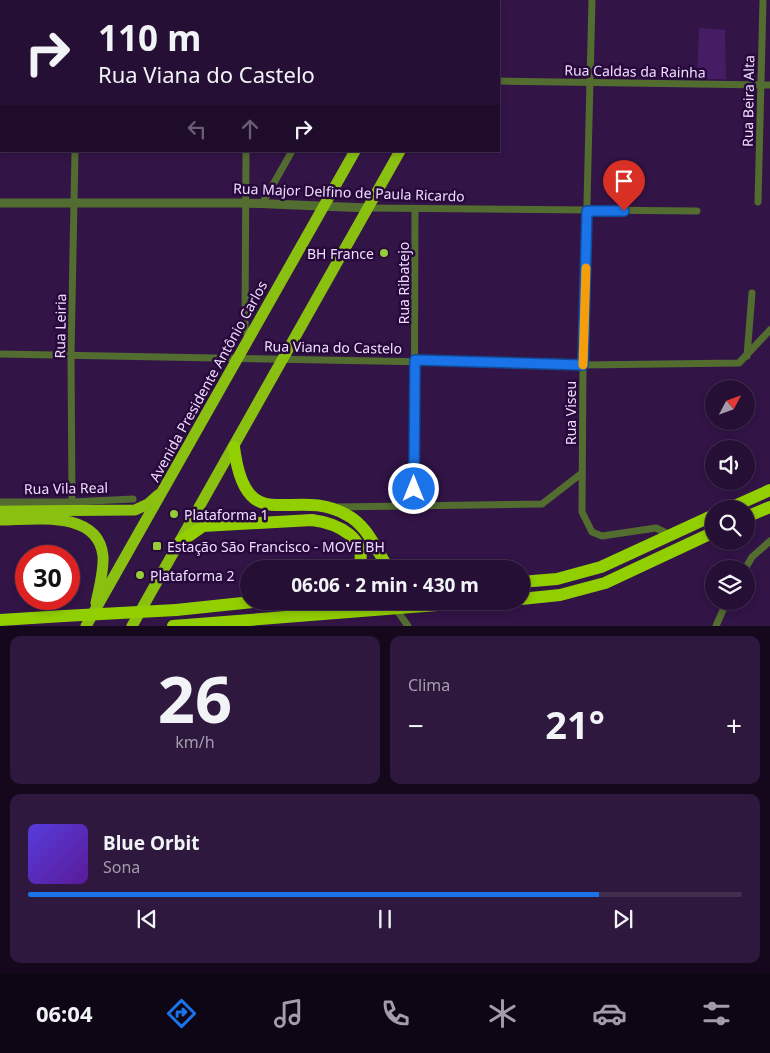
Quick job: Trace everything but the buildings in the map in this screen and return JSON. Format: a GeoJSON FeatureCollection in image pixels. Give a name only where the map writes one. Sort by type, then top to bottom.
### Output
{"type":"FeatureCollection","features":[{"type":"Feature","properties":{"kind":"highway","name":"Avenida Presidente Antônio Carlos"},"geometry":{"type":"LineString","coordinates":[[86,626],[354,152]]}},
{"type":"Feature","properties":{"kind":"highway"},"geometry":{"type":"LineString","coordinates":[[132,626],[399,152]]}},
{"type":"Feature","properties":{"kind":"highway"},"geometry":{"type":"LineString","coordinates":[[234,447],[237,472],[244,490],[255,500],[270,506],[310,505],[331,507],[348,515],[366,530],[383,560]]}},
{"type":"Feature","properties":{"kind":"highway"},"geometry":{"type":"LineString","coordinates":[[756,495],[770,483]]}},
{"type":"Feature","properties":{"kind":"highway"},"geometry":{"type":"LineString","coordinates":[[0,511],[135,510],[148,504],[165,489]]}},
{"type":"Feature","properties":{"kind":"highway"},"geometry":{"type":"LineString","coordinates":[[746,500],[770,490]]}},
{"type":"Feature","properties":{"kind":"highway"},"geometry":{"type":"LineString","coordinates":[[755,513],[770,507]]}},
{"type":"Feature","properties":{"kind":"highway"},"geometry":{"type":"LineString","coordinates":[[530,581],[557,579],[601,567],[705,519]]}},
{"type":"Feature","properties":{"kind":"highway"},"geometry":{"type":"LineString","coordinates":[[0,520],[69,521],[90,531],[99,544],[102,555],[102,568],[94,614]]}},
{"type":"Feature","properties":{"kind":"highway"},"geometry":{"type":"LineString","coordinates":[[180,542],[203,526],[312,520],[328,522],[342,527],[353,537],[359,550],[361,560]]}},
{"type":"Feature","properties":{"kind":"highway"},"geometry":{"type":"LineString","coordinates":[[530,598],[560,595],[605,582],[705,536]]}},
{"type":"Feature","properties":{"kind":"highway"},"geometry":{"type":"LineString","coordinates":[[0,620],[176,610],[240,603]]}},
{"type":"Feature","properties":{"kind":"highway"},"geometry":{"type":"LineString","coordinates":[[173,626],[374,610]]}},
{"type":"Feature","properties":{"kind":"highway"},"geometry":{"type":"LineString","coordinates":[[309,626],[351,611]]}},
{"type":"Feature","properties":{"kind":"street","name":"Rua Viseu"},"geometry":{"type":"LineString","coordinates":[[592,0],[583,365],[582,512],[592,532],[602,536],[656,528],[670,536]]}},
{"type":"Feature","properties":{"kind":"street","name":"Rua Beira Alta"},"geometry":{"type":"LineString","coordinates":[[758,202],[762,0]]}},
{"type":"Feature","properties":{"kind":"street","name":"Rua Caldas da Rainha"},"geometry":{"type":"LineString","coordinates":[[500,81],[770,85]]}},
{"type":"Feature","properties":{"kind":"street","name":"Rua Leiria"},"geometry":{"type":"LineString","coordinates":[[72,502],[71,355],[76,152]]}},
{"type":"Feature","properties":{"kind":"street"},"geometry":{"type":"LineString","coordinates":[[246,152],[245,326],[248,338]]}},
{"type":"Feature","properties":{"kind":"street"},"geometry":{"type":"LineString","coordinates":[[262,204],[291,152]]}},
{"type":"Feature","properties":{"kind":"street","name":"Rua Major Delfino de Paula Ricardo"},"geometry":{"type":"LineString","coordinates":[[0,203],[245,203],[415,209],[697,210]]}},
{"type":"Feature","properties":{"kind":"street","name":"Rua Ribatejo"},"geometry":{"type":"LineString","coordinates":[[414,508],[415,209]]}},
{"type":"Feature","properties":{"kind":"street"},"geometry":{"type":"LineString","coordinates":[[747,357],[752,293]]}},
{"type":"Feature","properties":{"kind":"street"},"geometry":{"type":"LineString","coordinates":[[747,357],[770,330]]}},
{"type":"Feature","properties":{"kind":"street","name":"Rua Viana do Castelo"},"geometry":{"type":"LineString","coordinates":[[0,354],[415,360],[583,365],[739,363],[747,357]]}},
{"type":"Feature","properties":{"kind":"street"},"geometry":{"type":"LineString","coordinates":[[331,507],[414,508],[542,504],[582,473]]}},
{"type":"Feature","properties":{"kind":"street","name":"Rua Vila Real"},"geometry":{"type":"LineString","coordinates":[[0,502],[72,502],[133,499]]}},
{"type":"Feature","properties":{"kind":"street"},"geometry":{"type":"LineString","coordinates":[[750,560],[770,541]]}},
{"type":"Feature","properties":{"kind":"street"},"geometry":{"type":"LineString","coordinates":[[397,610],[408,626]]}},
{"type":"Feature","properties":{"kind":"street"},"geometry":{"type":"LineString","coordinates":[[716,626],[723,610]]}},
{"type":"Feature","properties":{"kind":"shaded area"},"geometry":{"type":"Polygon","coordinates":[[[699,28],[725,30],[726,79],[697,79],[699,28]]]}},
{"type":"Feature","properties":{"kind":"slow traffic"},"geometry":{"type":"LineString","coordinates":[[583,365],[586,268]]}},
{"type":"Feature","properties":{"kind":"place","name":"BH France"},"geometry":{"type":"Point","coordinates":[384,253]}},
{"type":"Feature","properties":{"kind":"place","name":"Plataforma 1"},"geometry":{"type":"Point","coordinates":[174,514]}},
{"type":"Feature","properties":{"kind":"place","name":"Estação São Francisco - MOVE BH"},"geometry":{"type":"Point","coordinates":[157,546]}},
{"type":"Feature","properties":{"kind":"place","name":"Plataforma 2"},"geometry":{"type":"Point","coordinates":[140,575]}},
{"type":"Feature","properties":{"kind":"route"},"geometry":{"type":"LineString","coordinates":[[414,489],[415,360],[583,365],[587,211],[624,211]]}}]}
